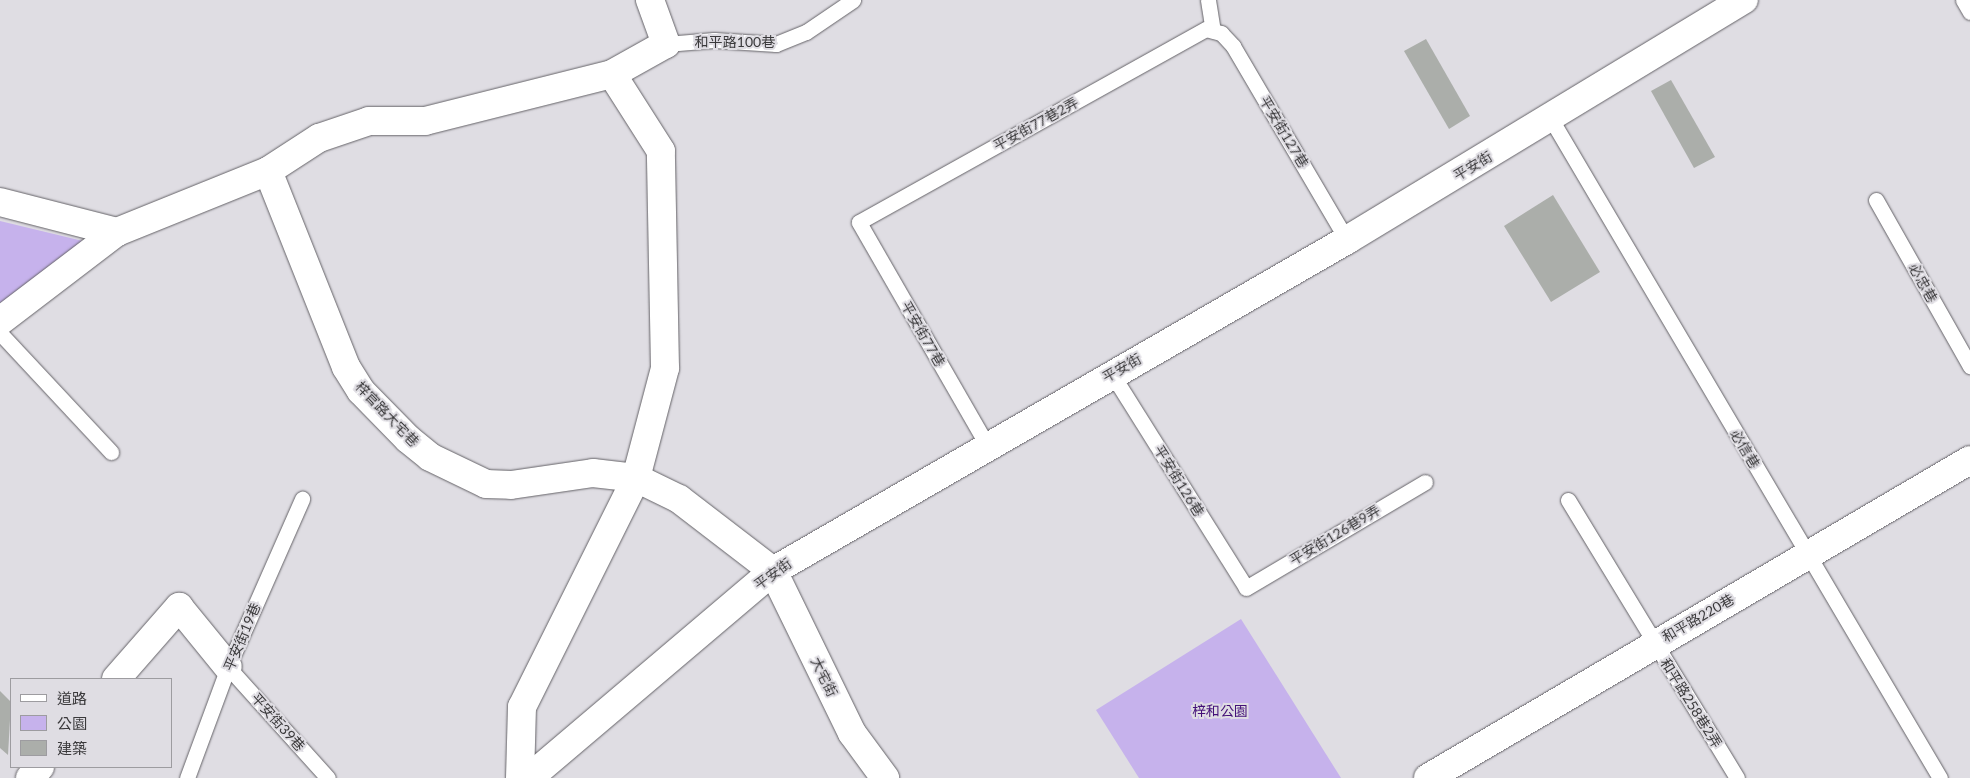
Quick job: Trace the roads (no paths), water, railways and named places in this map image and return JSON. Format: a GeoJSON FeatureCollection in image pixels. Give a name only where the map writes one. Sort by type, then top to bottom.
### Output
{"type":"FeatureCollection","features":[{"type":"Feature","properties":{"kind":"street"},"geometry":{"type":"LineString","coordinates":[[0,320],[117,232],[268,171],[319,138],[368,120],[425,121],[612,74],[666,44],[660,18],[650,0]]}},
{"type":"Feature","properties":{"kind":"street","name":"平安街"},"geometry":{"type":"LineString","coordinates":[[529,778],[773,571],[986,445],[1347,240],[1551,119],[1744,0]]}},
{"type":"Feature","properties":{"kind":"street"},"geometry":{"type":"LineString","coordinates":[[520,778],[522,708],[636,478],[665,368],[661,151],[612,74]]}},
{"type":"Feature","properties":{"kind":"street","name":"梓官路大宅巷"},"geometry":{"type":"LineString","coordinates":[[268,171],[346,367],[361,391],[408,439],[430,457],[486,484],[511,485],[593,473],[636,478],[680,499],[773,571]]}},
{"type":"Feature","properties":{"kind":"street"},"geometry":{"type":"LineString","coordinates":[[0,202],[117,232]]}},
{"type":"Feature","properties":{"kind":"street","name":"和平路220巷"},"geometry":{"type":"LineString","coordinates":[[1428,778],[1970,460]]}},
{"type":"Feature","properties":{"kind":"street","name":"大宅街"},"geometry":{"type":"LineString","coordinates":[[773,571],[852,733],[885,778]]}},
{"type":"Feature","properties":{"kind":"street"},"geometry":{"type":"LineString","coordinates":[[117,678],[179,607],[228,667]]}},
{"type":"Feature","properties":{"kind":"street"},"geometry":{"type":"LineString","coordinates":[[30,778],[39,768]]}},
{"type":"Feature","properties":{"kind":"lane","name":"和平路100巷"},"geometry":{"type":"LineString","coordinates":[[666,44],[714,40],[776,44],[806,32],[854,0]]}},
{"type":"Feature","properties":{"kind":"lane"},"geometry":{"type":"LineString","coordinates":[[1208,0],[1213,31]]}},
{"type":"Feature","properties":{"kind":"lane"},"geometry":{"type":"LineString","coordinates":[[1963,0],[1970,12]]}},
{"type":"Feature","properties":{"kind":"lane","name":"平安街77巷2弄"},"geometry":{"type":"LineString","coordinates":[[859,222],[1206,29],[1213,31]]}},
{"type":"Feature","properties":{"kind":"lane","name":"平安街127巷"},"geometry":{"type":"LineString","coordinates":[[1213,31],[1233,46],[1347,240]]}},
{"type":"Feature","properties":{"kind":"lane","name":"必信巷"},"geometry":{"type":"LineString","coordinates":[[1551,119],[1940,778]]}},
{"type":"Feature","properties":{"kind":"lane","name":"必忠巷"},"geometry":{"type":"LineString","coordinates":[[1876,200],[1970,366]]}},
{"type":"Feature","properties":{"kind":"lane","name":"平安街77巷"},"geometry":{"type":"LineString","coordinates":[[859,222],[986,445]]}},
{"type":"Feature","properties":{"kind":"lane"},"geometry":{"type":"LineString","coordinates":[[0,333],[111,452]]}},
{"type":"Feature","properties":{"kind":"lane","name":"平安街126巷"},"geometry":{"type":"LineString","coordinates":[[1112,374],[1246,588]]}},
{"type":"Feature","properties":{"kind":"lane","name":"平安街126巷9弄"},"geometry":{"type":"LineString","coordinates":[[1246,588],[1425,482]]}},
{"type":"Feature","properties":{"kind":"lane","name":"平安街19巷"},"geometry":{"type":"LineString","coordinates":[[187,778],[228,667],[302,499]]}},
{"type":"Feature","properties":{"kind":"lane","name":"和平路258巷2弄"},"geometry":{"type":"LineString","coordinates":[[1568,500],[1737,778]]}},
{"type":"Feature","properties":{"kind":"lane","name":"平安街39巷"},"geometry":{"type":"LineString","coordinates":[[228,667],[328,778]]}},
{"type":"Feature","properties":{"kind":"park label","name":"梓和公園"},"geometry":{"type":"Point","coordinates":[1220,711]}}]}
